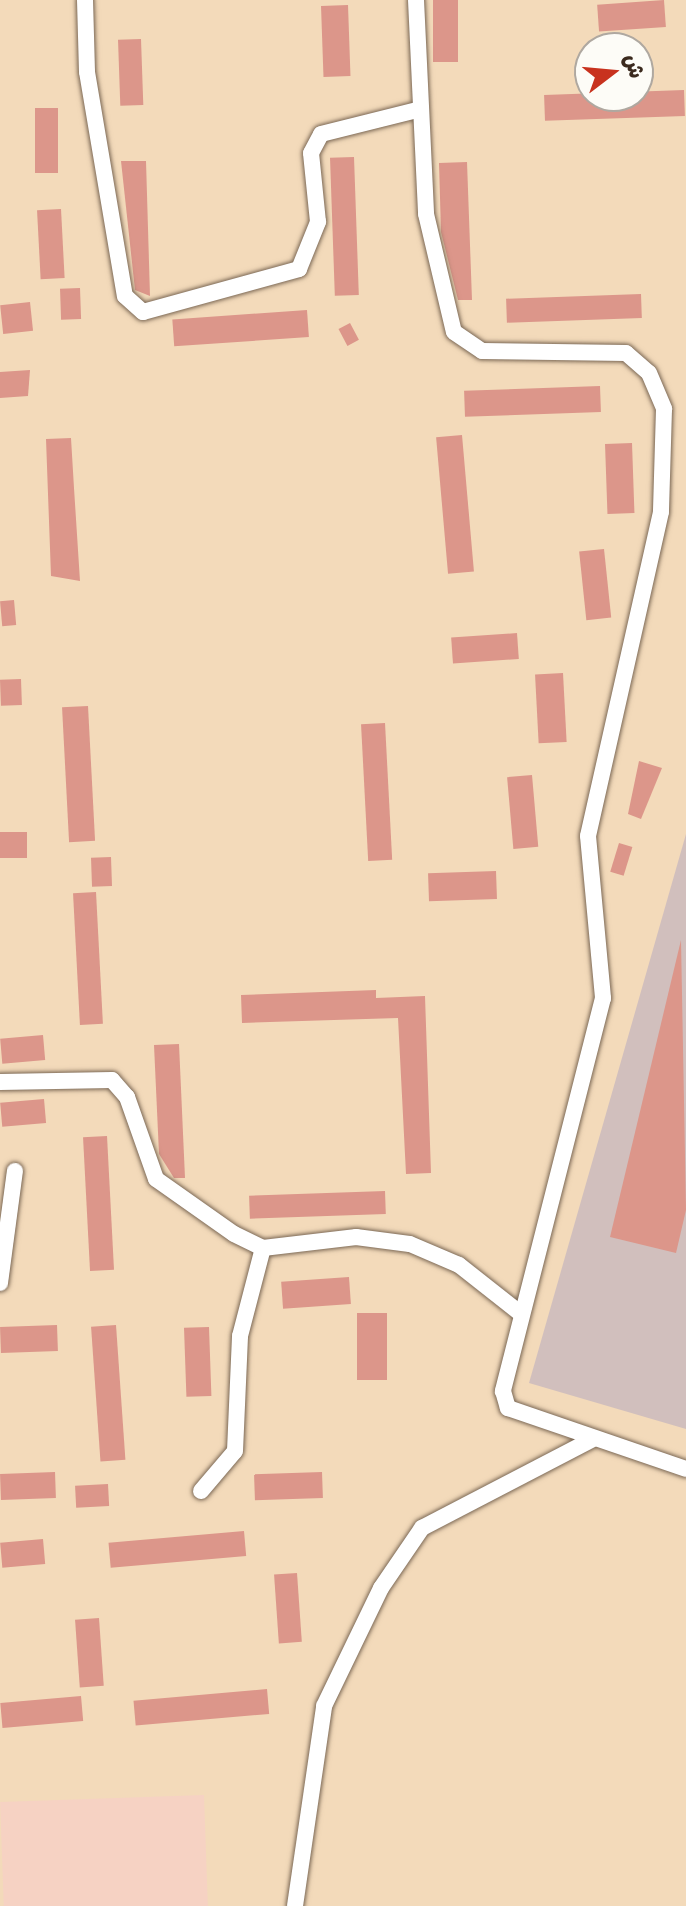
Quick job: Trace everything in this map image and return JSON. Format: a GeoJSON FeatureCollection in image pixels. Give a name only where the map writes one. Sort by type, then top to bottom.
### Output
{"type":"FeatureCollection","features":[{"type":"Feature","properties":{"kind":"street"},"geometry":{"type":"LineString","coordinates":[[85,0],[87,72],[125,296],[143,312],[299,269],[318,222],[311,153],[321,134],[417,110]]}},
{"type":"Feature","properties":{"kind":"street"},"geometry":{"type":"LineString","coordinates":[[416,0],[417,110],[435,270],[454,332],[482,351],[626,353],[649,373],[664,409],[661,512],[589,822],[603,998],[520,1313],[503,1391],[508,1408],[591,1440],[686,1469]]}},
{"type":"Feature","properties":{"kind":"street"},"geometry":{"type":"LineString","coordinates":[[0,1082],[112,1080],[127,1097],[156,1179],[263,1248],[356,1237],[410,1244],[459,1265],[520,1313]]}},
{"type":"Feature","properties":{"kind":"street"},"geometry":{"type":"LineString","coordinates":[[0,1283],[15,1171]]}},
{"type":"Feature","properties":{"kind":"street"},"geometry":{"type":"LineString","coordinates":[[201,1491],[235,1451],[240,1336],[263,1248]]}},
{"type":"Feature","properties":{"kind":"street"},"geometry":{"type":"LineString","coordinates":[[295,1906],[324,1706],[381,1588],[422,1528],[591,1440]]}},
{"type":"Feature","properties":{"kind":"shaded area"},"geometry":{"type":"Polygon","coordinates":[[[686,834],[686,1429],[529,1383],[686,834]]]}},
{"type":"Feature","properties":{"kind":"shaded area"},"geometry":{"type":"Polygon","coordinates":[[[204,1795],[208,1906],[4,1906],[0,1802],[204,1795]]]}},
{"type":"Feature","properties":{"kind":"building"},"geometry":{"type":"Polygon","coordinates":[[[433,0],[458,0],[458,62],[433,62],[433,0]]]}},
{"type":"Feature","properties":{"kind":"building"},"geometry":{"type":"Polygon","coordinates":[[[664,0],[666,27],[599,32],[597,5],[664,0]]]}},
{"type":"Feature","properties":{"kind":"building"},"geometry":{"type":"Polygon","coordinates":[[[348,5],[350,76],[323,77],[321,6],[348,5]]]}},
{"type":"Feature","properties":{"kind":"building"},"geometry":{"type":"Polygon","coordinates":[[[141,39],[143,105],[120,106],[118,40],[141,39]]]}},
{"type":"Feature","properties":{"kind":"building"},"geometry":{"type":"Polygon","coordinates":[[[684,90],[685,116],[545,121],[544,95],[574,94],[574,112],[654,112],[654,91],[684,90]]]}},
{"type":"Feature","properties":{"kind":"building"},"geometry":{"type":"Polygon","coordinates":[[[35,108],[58,108],[58,173],[35,173],[35,108]]]}},
{"type":"Feature","properties":{"kind":"building"},"geometry":{"type":"Polygon","coordinates":[[[354,157],[359,295],[335,296],[330,158],[354,157]]]}},
{"type":"Feature","properties":{"kind":"building"},"geometry":{"type":"Polygon","coordinates":[[[121,161],[146,161],[150,296],[135,290],[121,161]]]}},
{"type":"Feature","properties":{"kind":"building"},"geometry":{"type":"Polygon","coordinates":[[[467,162],[472,300],[458,300],[441,232],[439,163],[467,162]]]}},
{"type":"Feature","properties":{"kind":"building"},"geometry":{"type":"Polygon","coordinates":[[[61,209],[65,278],[41,279],[37,210],[61,209]]]}},
{"type":"Feature","properties":{"kind":"building"},"geometry":{"type":"Polygon","coordinates":[[[80,288],[81,319],[61,320],[60,289],[80,288]]]}},
{"type":"Feature","properties":{"kind":"building"},"geometry":{"type":"Polygon","coordinates":[[[641,294],[642,318],[507,323],[506,299],[641,294]]]}},
{"type":"Feature","properties":{"kind":"building"},"geometry":{"type":"Polygon","coordinates":[[[30,302],[33,331],[3,334],[0,305],[30,302]]]}},
{"type":"Feature","properties":{"kind":"building"},"geometry":{"type":"Polygon","coordinates":[[[307,310],[309,337],[174,346],[172,319],[307,310]]]}},
{"type":"Feature","properties":{"kind":"building"},"geometry":{"type":"Polygon","coordinates":[[[350,323],[359,340],[347,346],[339,329],[350,323]]]}},
{"type":"Feature","properties":{"kind":"building"},"geometry":{"type":"Polygon","coordinates":[[[30,370],[28,396],[0,398],[0,372],[30,370]]]}},
{"type":"Feature","properties":{"kind":"building"},"geometry":{"type":"Polygon","coordinates":[[[600,386],[601,412],[465,417],[464,391],[600,386]]]}},
{"type":"Feature","properties":{"kind":"building"},"geometry":{"type":"Polygon","coordinates":[[[462,435],[474,571],[448,574],[436,437],[462,435]]]}},
{"type":"Feature","properties":{"kind":"building"},"geometry":{"type":"Polygon","coordinates":[[[71,438],[80,581],[51,576],[46,439],[71,438]]]}},
{"type":"Feature","properties":{"kind":"building"},"geometry":{"type":"Polygon","coordinates":[[[632,443],[634,513],[607,514],[605,444],[632,443]]]}},
{"type":"Feature","properties":{"kind":"building"},"geometry":{"type":"Polygon","coordinates":[[[604,549],[611,618],[586,620],[579,552],[604,549]]]}},
{"type":"Feature","properties":{"kind":"building"},"geometry":{"type":"Polygon","coordinates":[[[14,600],[16,625],[2,626],[0,601],[14,600]]]}},
{"type":"Feature","properties":{"kind":"building"},"geometry":{"type":"Polygon","coordinates":[[[517,633],[519,659],[453,664],[451,638],[517,633]]]}},
{"type":"Feature","properties":{"kind":"building"},"geometry":{"type":"Polygon","coordinates":[[[563,673],[567,742],[539,743],[535,674],[563,673]]]}},
{"type":"Feature","properties":{"kind":"building"},"geometry":{"type":"Polygon","coordinates":[[[21,679],[22,705],[1,706],[0,680],[21,679]]]}},
{"type":"Feature","properties":{"kind":"building"},"geometry":{"type":"Polygon","coordinates":[[[88,706],[95,841],[69,842],[62,707],[88,706]]]}},
{"type":"Feature","properties":{"kind":"building"},"geometry":{"type":"Polygon","coordinates":[[[385,723],[392,860],[368,861],[361,724],[385,723]]]}},
{"type":"Feature","properties":{"kind":"building"},"geometry":{"type":"Polygon","coordinates":[[[639,761],[662,768],[641,819],[628,814],[639,761]]]}},
{"type":"Feature","properties":{"kind":"building"},"geometry":{"type":"Polygon","coordinates":[[[532,775],[538,847],[513,849],[507,777],[532,775]]]}},
{"type":"Feature","properties":{"kind":"building"},"geometry":{"type":"Polygon","coordinates":[[[0,832],[27,832],[27,858],[0,858],[0,832]]]}},
{"type":"Feature","properties":{"kind":"building"},"geometry":{"type":"Polygon","coordinates":[[[619,843],[632,847],[624,876],[610,872],[619,843]]]}},
{"type":"Feature","properties":{"kind":"building"},"geometry":{"type":"Polygon","coordinates":[[[111,857],[112,886],[92,887],[91,858],[111,857]]]}},
{"type":"Feature","properties":{"kind":"building"},"geometry":{"type":"Polygon","coordinates":[[[496,871],[497,899],[429,901],[428,873],[496,871]]]}},
{"type":"Feature","properties":{"kind":"building"},"geometry":{"type":"Polygon","coordinates":[[[96,892],[103,1024],[80,1025],[73,893],[96,892]]]}},
{"type":"Feature","properties":{"kind":"building"},"geometry":{"type":"Polygon","coordinates":[[[681,940],[686,1210],[676,1253],[610,1237],[681,940]]]}},
{"type":"Feature","properties":{"kind":"building"},"geometry":{"type":"Polygon","coordinates":[[[376,990],[376,998],[425,996],[431,1173],[406,1174],[398,1018],[242,1023],[241,995],[376,990]]]}},
{"type":"Feature","properties":{"kind":"building"},"geometry":{"type":"Polygon","coordinates":[[[43,1035],[45,1060],[2,1064],[0,1039],[43,1035]]]}},
{"type":"Feature","properties":{"kind":"building"},"geometry":{"type":"Polygon","coordinates":[[[179,1044],[185,1178],[174,1178],[159,1154],[154,1045],[179,1044]]]}},
{"type":"Feature","properties":{"kind":"building"},"geometry":{"type":"Polygon","coordinates":[[[44,1099],[46,1123],[2,1127],[0,1103],[44,1099]]]}},
{"type":"Feature","properties":{"kind":"building"},"geometry":{"type":"Polygon","coordinates":[[[107,1136],[114,1270],[90,1271],[83,1137],[107,1136]]]}},
{"type":"Feature","properties":{"kind":"building"},"geometry":{"type":"Polygon","coordinates":[[[385,1191],[386,1214],[250,1219],[249,1196],[385,1191]]]}},
{"type":"Feature","properties":{"kind":"building"},"geometry":{"type":"Polygon","coordinates":[[[349,1277],[351,1304],[283,1309],[281,1282],[349,1277]]]}},
{"type":"Feature","properties":{"kind":"building"},"geometry":{"type":"Polygon","coordinates":[[[357,1313],[387,1313],[387,1380],[357,1380],[357,1313]]]}},
{"type":"Feature","properties":{"kind":"building"},"geometry":{"type":"Polygon","coordinates":[[[57,1325],[58,1351],[1,1353],[0,1327],[57,1325]]]}},
{"type":"Feature","properties":{"kind":"building"},"geometry":{"type":"Polygon","coordinates":[[[116,1325],[125,1460],[100,1461],[91,1327],[116,1325]]]}},
{"type":"Feature","properties":{"kind":"building"},"geometry":{"type":"Polygon","coordinates":[[[209,1327],[211,1396],[186,1397],[184,1328],[209,1327]]]}},
{"type":"Feature","properties":{"kind":"building"},"geometry":{"type":"Polygon","coordinates":[[[55,1472],[56,1498],[1,1500],[0,1474],[55,1472]]]}},
{"type":"Feature","properties":{"kind":"building"},"geometry":{"type":"Polygon","coordinates":[[[322,1472],[323,1498],[255,1500],[254,1474],[322,1472]]]}},
{"type":"Feature","properties":{"kind":"building"},"geometry":{"type":"Polygon","coordinates":[[[108,1484],[109,1506],[76,1508],[75,1486],[108,1484]]]}},
{"type":"Feature","properties":{"kind":"building"},"geometry":{"type":"Polygon","coordinates":[[[244,1531],[246,1556],[111,1568],[109,1543],[244,1531]]]}},
{"type":"Feature","properties":{"kind":"building"},"geometry":{"type":"Polygon","coordinates":[[[43,1539],[45,1564],[2,1568],[0,1543],[43,1539]]]}},
{"type":"Feature","properties":{"kind":"building"},"geometry":{"type":"Polygon","coordinates":[[[297,1573],[302,1642],[279,1643],[274,1575],[297,1573]]]}},
{"type":"Feature","properties":{"kind":"building"},"geometry":{"type":"Polygon","coordinates":[[[99,1618],[104,1686],[80,1688],[75,1620],[99,1618]]]}},
{"type":"Feature","properties":{"kind":"building"},"geometry":{"type":"Polygon","coordinates":[[[267,1689],[269,1714],[136,1726],[134,1701],[267,1689]]]}},
{"type":"Feature","properties":{"kind":"building"},"geometry":{"type":"Polygon","coordinates":[[[81,1696],[83,1721],[2,1728],[0,1703],[81,1696]]]}}]}
